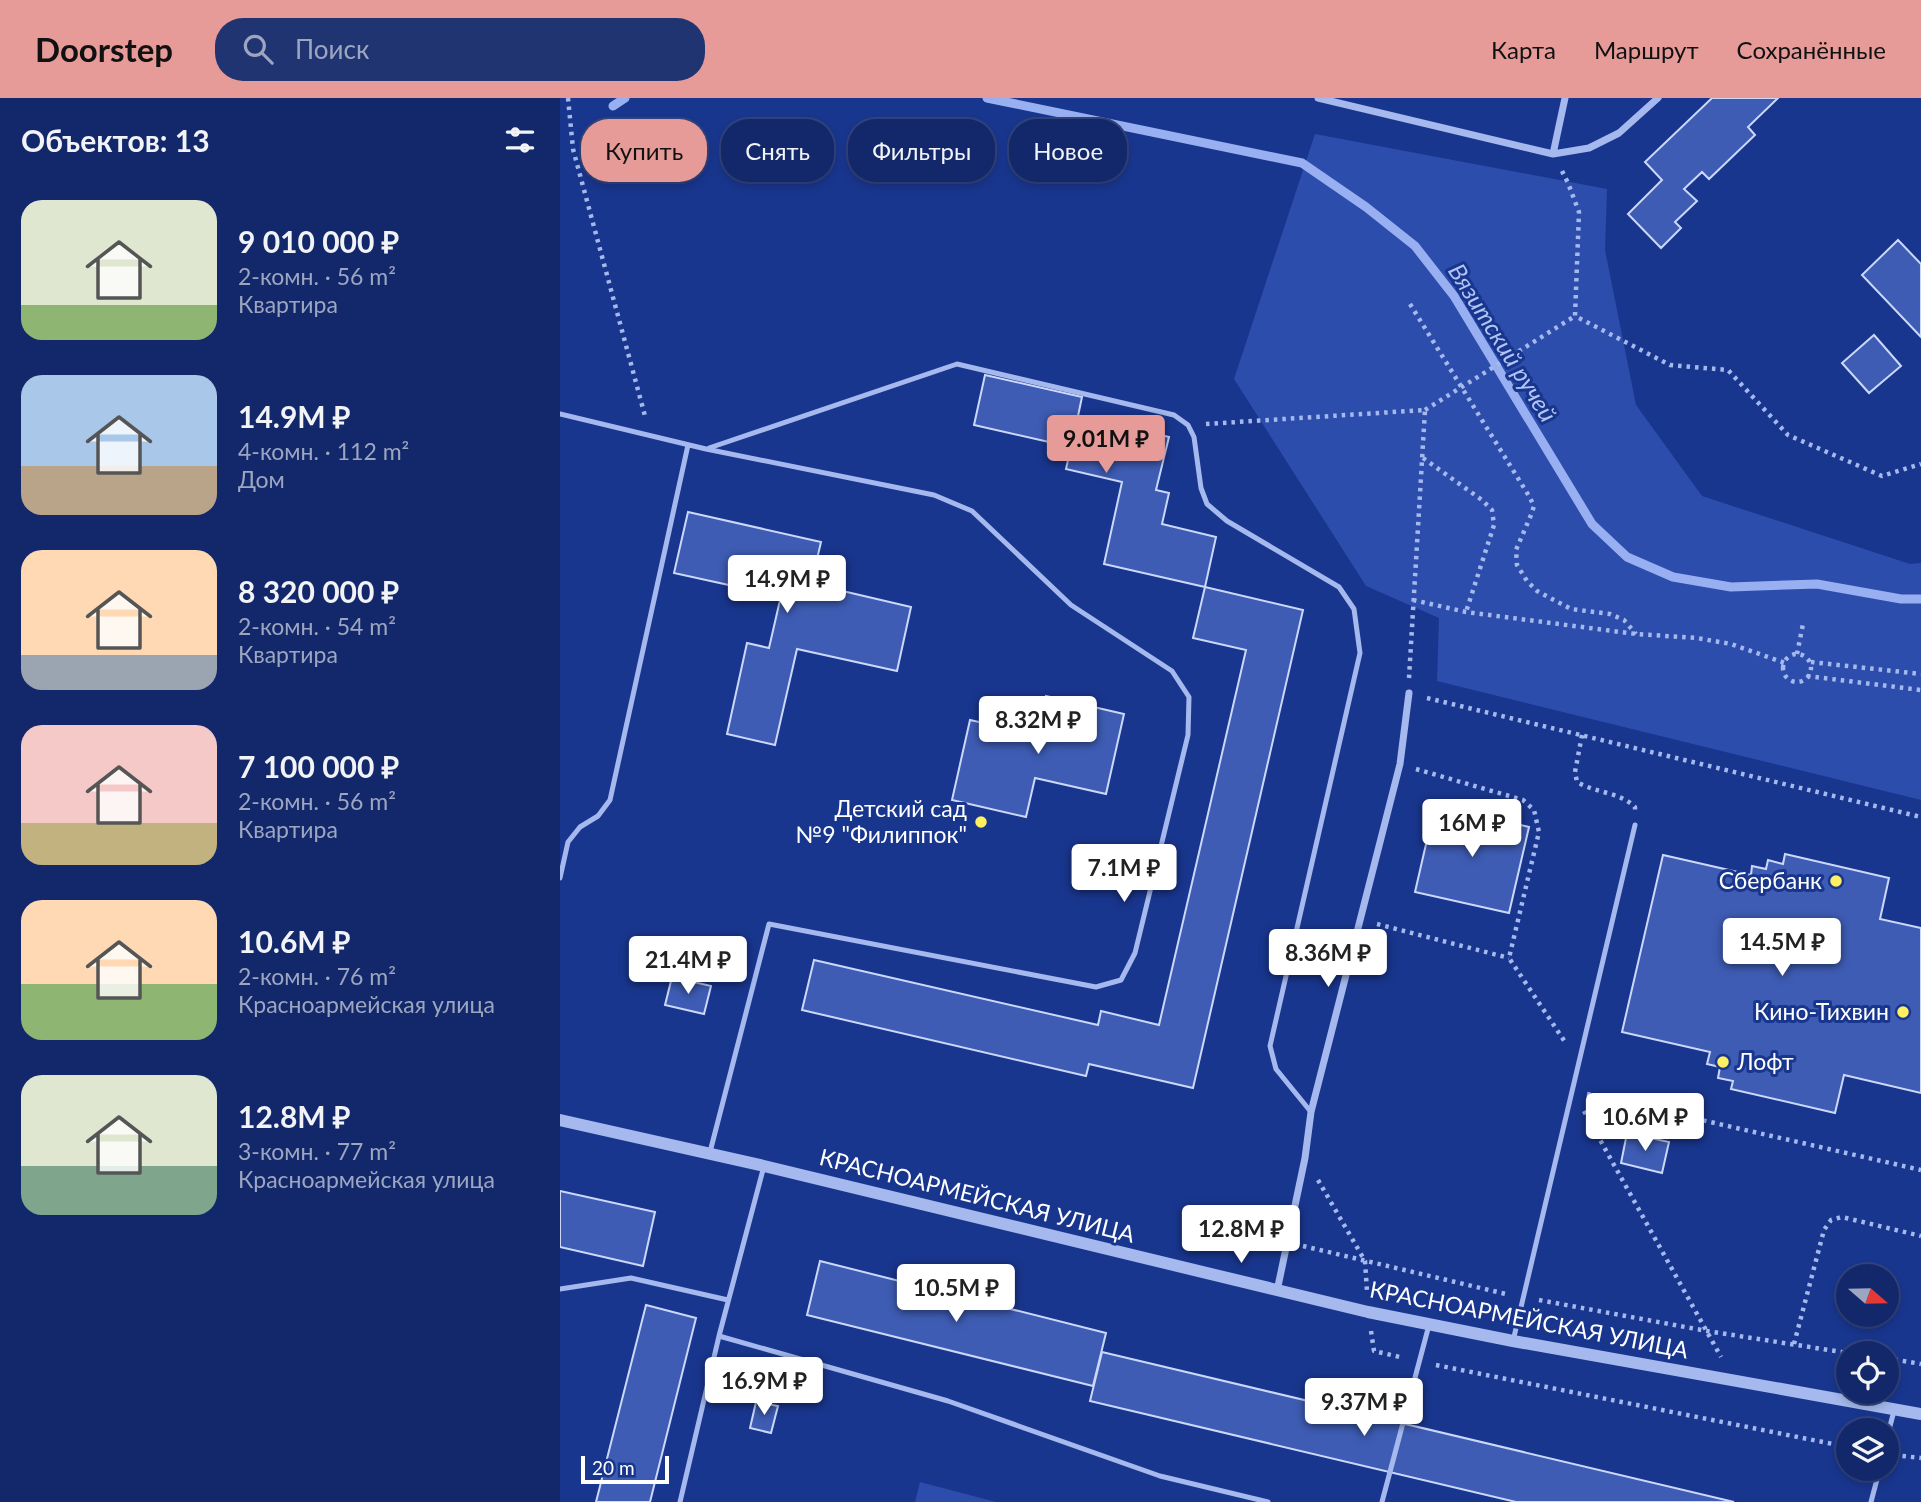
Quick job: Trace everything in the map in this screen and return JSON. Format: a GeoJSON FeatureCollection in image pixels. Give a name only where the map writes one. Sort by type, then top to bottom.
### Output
{"type":"FeatureCollection","features":[{"type":"Feature","properties":{"kind":"street"},"geometry":{"type":"LineString","coordinates":[[1318,98],[1553,154],[1589,148],[1619,133],[1658,98]]}},
{"type":"Feature","properties":{"kind":"street"},"geometry":{"type":"LineString","coordinates":[[1553,154],[1565,98]]}},
{"type":"Feature","properties":{"kind":"street"},"geometry":{"type":"LineString","coordinates":[[1277,1291],[1305,1158],[1311,1112],[1400,764],[1409,693]]}},
{"type":"Feature","properties":{"kind":"street","name":"КРАСНОАРМЕЙСКАЯ УЛИЦА"},"geometry":{"type":"LineString","coordinates":[[560,1120],[1429,1325],[1921,1414]]}},
{"type":"Feature","properties":{"kind":"lane"},"geometry":{"type":"LineString","coordinates":[[706,450],[957,364],[1174,415],[1188,425],[1194,437],[1201,488],[1207,504],[1227,521],[1339,587],[1354,609],[1360,653],[1270,1046],[1276,1069],[1311,1112]]}},
{"type":"Feature","properties":{"kind":"lane"},"geometry":{"type":"LineString","coordinates":[[560,414],[706,450],[933,495],[972,511],[1071,605],[1172,671],[1189,697],[1188,735],[1182,761],[1135,953],[1121,981],[1096,987],[769,924],[709,1155]]}},
{"type":"Feature","properties":{"kind":"lane"},"geometry":{"type":"LineString","coordinates":[[560,878],[568,842],[580,827],[598,816],[610,800],[688,445]]}},
{"type":"Feature","properties":{"kind":"lane"},"geometry":{"type":"LineString","coordinates":[[1513,1341],[1634,825]]}},
{"type":"Feature","properties":{"kind":"lane"},"geometry":{"type":"LineString","coordinates":[[680,1502],[728,1300],[764,1166]]}},
{"type":"Feature","properties":{"kind":"lane"},"geometry":{"type":"LineString","coordinates":[[560,1289],[632,1278],[728,1300]]}},
{"type":"Feature","properties":{"kind":"lane"},"geometry":{"type":"LineString","coordinates":[[1382,1502],[1429,1325]]}},
{"type":"Feature","properties":{"kind":"lane"},"geometry":{"type":"LineString","coordinates":[[719,1336],[948,1401],[1160,1476],[1268,1502]]}},
{"type":"Feature","properties":{"kind":"lane"},"geometry":{"type":"LineString","coordinates":[[1892,1418],[1895,1408]]}},
{"type":"Feature","properties":{"kind":"lane"},"geometry":{"type":"LineString","coordinates":[[1871,1502],[1877,1481]]}},
{"type":"Feature","properties":{"kind":"path"},"geometry":{"type":"LineString","coordinates":[[568,98],[573,149],[651,436]]}},
{"type":"Feature","properties":{"kind":"path"},"geometry":{"type":"LineString","coordinates":[[1553,154],[1579,212],[1575,316]]}},
{"type":"Feature","properties":{"kind":"path"},"geometry":{"type":"LineString","coordinates":[[1410,304],[1534,506],[1516,550],[1517,565],[1527,581],[1537,591],[1571,609],[1610,614],[1624,621],[1636,634]]}},
{"type":"Feature","properties":{"kind":"path"},"geometry":{"type":"LineString","coordinates":[[1188,425],[1425,410],[1575,316]]}},
{"type":"Feature","properties":{"kind":"path"},"geometry":{"type":"LineString","coordinates":[[1575,316],[1670,365],[1728,370],[1788,435],[1882,476],[1921,464]]}},
{"type":"Feature","properties":{"kind":"path"},"geometry":{"type":"LineString","coordinates":[[1425,410],[1409,693],[1921,817]]}},
{"type":"Feature","properties":{"kind":"path"},"geometry":{"type":"LineString","coordinates":[[1422,457],[1492,510],[1494,525],[1465,612]]}},
{"type":"Feature","properties":{"kind":"path"},"geometry":{"type":"LineString","coordinates":[[1413,600],[1465,612],[1636,634],[1697,638],[1731,644],[1785,663]]}},
{"type":"Feature","properties":{"kind":"path"},"geometry":{"type":"LineString","coordinates":[[1797,654],[1803,624]]}},
{"type":"Feature","properties":{"kind":"path"},"geometry":{"type":"LineString","coordinates":[[1797,654],[1804,655],[1811,662],[1812,668],[1804,680],[1792,681],[1786,678],[1783,672],[1787,658],[1797,654]]}},
{"type":"Feature","properties":{"kind":"path"},"geometry":{"type":"LineString","coordinates":[[1811,662],[1921,674]]}},
{"type":"Feature","properties":{"kind":"path"},"geometry":{"type":"LineString","coordinates":[[1807,676],[1921,690]]}},
{"type":"Feature","properties":{"kind":"path"},"geometry":{"type":"LineString","coordinates":[[1582,735],[1575,772],[1577,782],[1586,788],[1628,800],[1635,807],[1634,825]]}},
{"type":"Feature","properties":{"kind":"path"},"geometry":{"type":"LineString","coordinates":[[1400,764],[1523,800],[1534,810],[1539,832],[1509,958]]}},
{"type":"Feature","properties":{"kind":"path"},"geometry":{"type":"LineString","coordinates":[[1360,920],[1509,958],[1578,1060]]}},
{"type":"Feature","properties":{"kind":"path"},"geometry":{"type":"LineString","coordinates":[[1573,1090],[1921,1170]]}},
{"type":"Feature","properties":{"kind":"path"},"geometry":{"type":"LineString","coordinates":[[1573,1090],[1733,1380]]}},
{"type":"Feature","properties":{"kind":"path"},"geometry":{"type":"LineString","coordinates":[[1794,1345],[1824,1230],[1831,1220],[1842,1217],[1921,1236]]}},
{"type":"Feature","properties":{"kind":"path"},"geometry":{"type":"LineString","coordinates":[[1287,1242],[1523,1298],[1836,1351]]}},
{"type":"Feature","properties":{"kind":"path"},"geometry":{"type":"LineString","coordinates":[[1899,1361],[1921,1364]]}},
{"type":"Feature","properties":{"kind":"path"},"geometry":{"type":"LineString","coordinates":[[1899,1455],[1921,1458]]}},
{"type":"Feature","properties":{"kind":"shaded area"},"geometry":{"type":"Polygon","coordinates":[[[1315,134],[1607,189],[1605,250],[1636,405],[1702,496],[1910,564],[1921,563],[1921,800],[1437,681],[1439,618],[1366,586],[1234,379],[1315,134]]]}},
{"type":"Feature","properties":{"kind":"shaded area"},"geometry":{"type":"Polygon","coordinates":[[[920,1482],[996,1502],[915,1502],[920,1482]]]}},
{"type":"Feature","properties":{"kind":"building"},"geometry":{"type":"Polygon","coordinates":[[[1712,98],[1778,98],[1748,127],[1755,135],[1709,179],[1702,172],[1684,189],[1697,201],[1675,222],[1681,228],[1661,248],[1628,214],[1662,180],[1645,162],[1712,98]]]}},
{"type":"Feature","properties":{"kind":"building"},"geometry":{"type":"Polygon","coordinates":[[[1898,240],[1921,264],[1921,337],[1862,275],[1898,240]]]}},
{"type":"Feature","properties":{"kind":"building"},"geometry":{"type":"Polygon","coordinates":[[[1874,335],[1901,366],[1869,393],[1842,363],[1874,335]]]}},
{"type":"Feature","properties":{"kind":"building"},"geometry":{"type":"Polygon","coordinates":[[[985,375],[1082,397],[1078,416],[1169,437],[1156,490],[1169,493],[1162,524],[1216,537],[1205,587],[1104,564],[1122,482],[1066,469],[1071,447],[974,425],[985,375]]]}},
{"type":"Feature","properties":{"kind":"building"},"geometry":{"type":"Polygon","coordinates":[[[688,512],[821,542],[809,593],[832,598],[834,589],[911,607],[897,671],[797,649],[775,745],[727,734],[747,643],[769,648],[783,587],[749,579],[747,589],[674,573],[688,512]]]}},
{"type":"Feature","properties":{"kind":"building"},"geometry":{"type":"Polygon","coordinates":[[[1205,587],[1303,610],[1193,1088],[1089,1064],[1086,1076],[802,1010],[814,960],[1098,1025],[1101,1011],[1159,1025],[1246,650],[1193,638],[1205,587]]]}},
{"type":"Feature","properties":{"kind":"building"},"geometry":{"type":"Polygon","coordinates":[[[1046,696],[1124,714],[1106,794],[1035,778],[1026,817],[952,800],[970,720],[1037,735],[1046,696]]]}},
{"type":"Feature","properties":{"kind":"building"},"geometry":{"type":"Polygon","coordinates":[[[1435,805],[1529,827],[1509,913],[1415,892],[1435,805]]]}},
{"type":"Feature","properties":{"kind":"building"},"geometry":{"type":"Polygon","coordinates":[[[1785,854],[1889,878],[1880,919],[1921,928],[1921,1093],[1844,1075],[1835,1113],[1731,1089],[1733,1081],[1718,1078],[1720,1067],[1707,1064],[1710,1052],[1622,1032],[1663,855],[1751,875],[1752,866],[1766,869],[1768,860],[1783,864],[1785,854]]]}},
{"type":"Feature","properties":{"kind":"building"},"geometry":{"type":"Polygon","coordinates":[[[672,977],[711,986],[704,1014],[665,1005],[672,977]]]}},
{"type":"Feature","properties":{"kind":"building"},"geometry":{"type":"Polygon","coordinates":[[[1627,1133],[1669,1142],[1662,1173],[1621,1163],[1627,1133]]]}},
{"type":"Feature","properties":{"kind":"building"},"geometry":{"type":"Polygon","coordinates":[[[560,1191],[655,1212],[643,1266],[560,1247],[560,1191]]]}},
{"type":"Feature","properties":{"kind":"building"},"geometry":{"type":"Polygon","coordinates":[[[820,1261],[1106,1333],[1093,1386],[807,1315],[820,1261]]]}},
{"type":"Feature","properties":{"kind":"building"},"geometry":{"type":"Polygon","coordinates":[[[646,1305],[696,1318],[650,1502],[596,1502],[646,1305]]]}},
{"type":"Feature","properties":{"kind":"building"},"geometry":{"type":"Polygon","coordinates":[[[1102,1352],[1734,1502],[1516,1502],[1090,1401],[1102,1352]]]}},
{"type":"Feature","properties":{"kind":"building"},"geometry":{"type":"Polygon","coordinates":[[[756,1402],[778,1406],[771,1433],[750,1428],[756,1402]]]}},
{"type":"Feature","properties":{"kind":"waterway","name":"Вязитский ручей"},"geometry":{"type":"LineString","coordinates":[[613,106],[625,98]]}},
{"type":"Feature","properties":{"kind":"waterway","name":"Вязитский ручей"},"geometry":{"type":"LineString","coordinates":[[987,98],[1302,163],[1366,207],[1415,246],[1454,296],[1592,524],[1627,557],[1673,577],[1731,587],[1817,584],[1901,599],[1921,599]]}},
{"type":"Feature","properties":{"kind":"place","name":"Детский сад №9 \"Филиппок\""},"geometry":{"type":"Point","coordinates":[981,822]}},
{"type":"Feature","properties":{"kind":"place","name":"Сбербанк"},"geometry":{"type":"Point","coordinates":[1836,881]}},
{"type":"Feature","properties":{"kind":"place","name":"Кино-Тихвин"},"geometry":{"type":"Point","coordinates":[1903,1012]}},
{"type":"Feature","properties":{"kind":"place","name":"Лофт"},"geometry":{"type":"Point","coordinates":[1723,1062]}}]}
